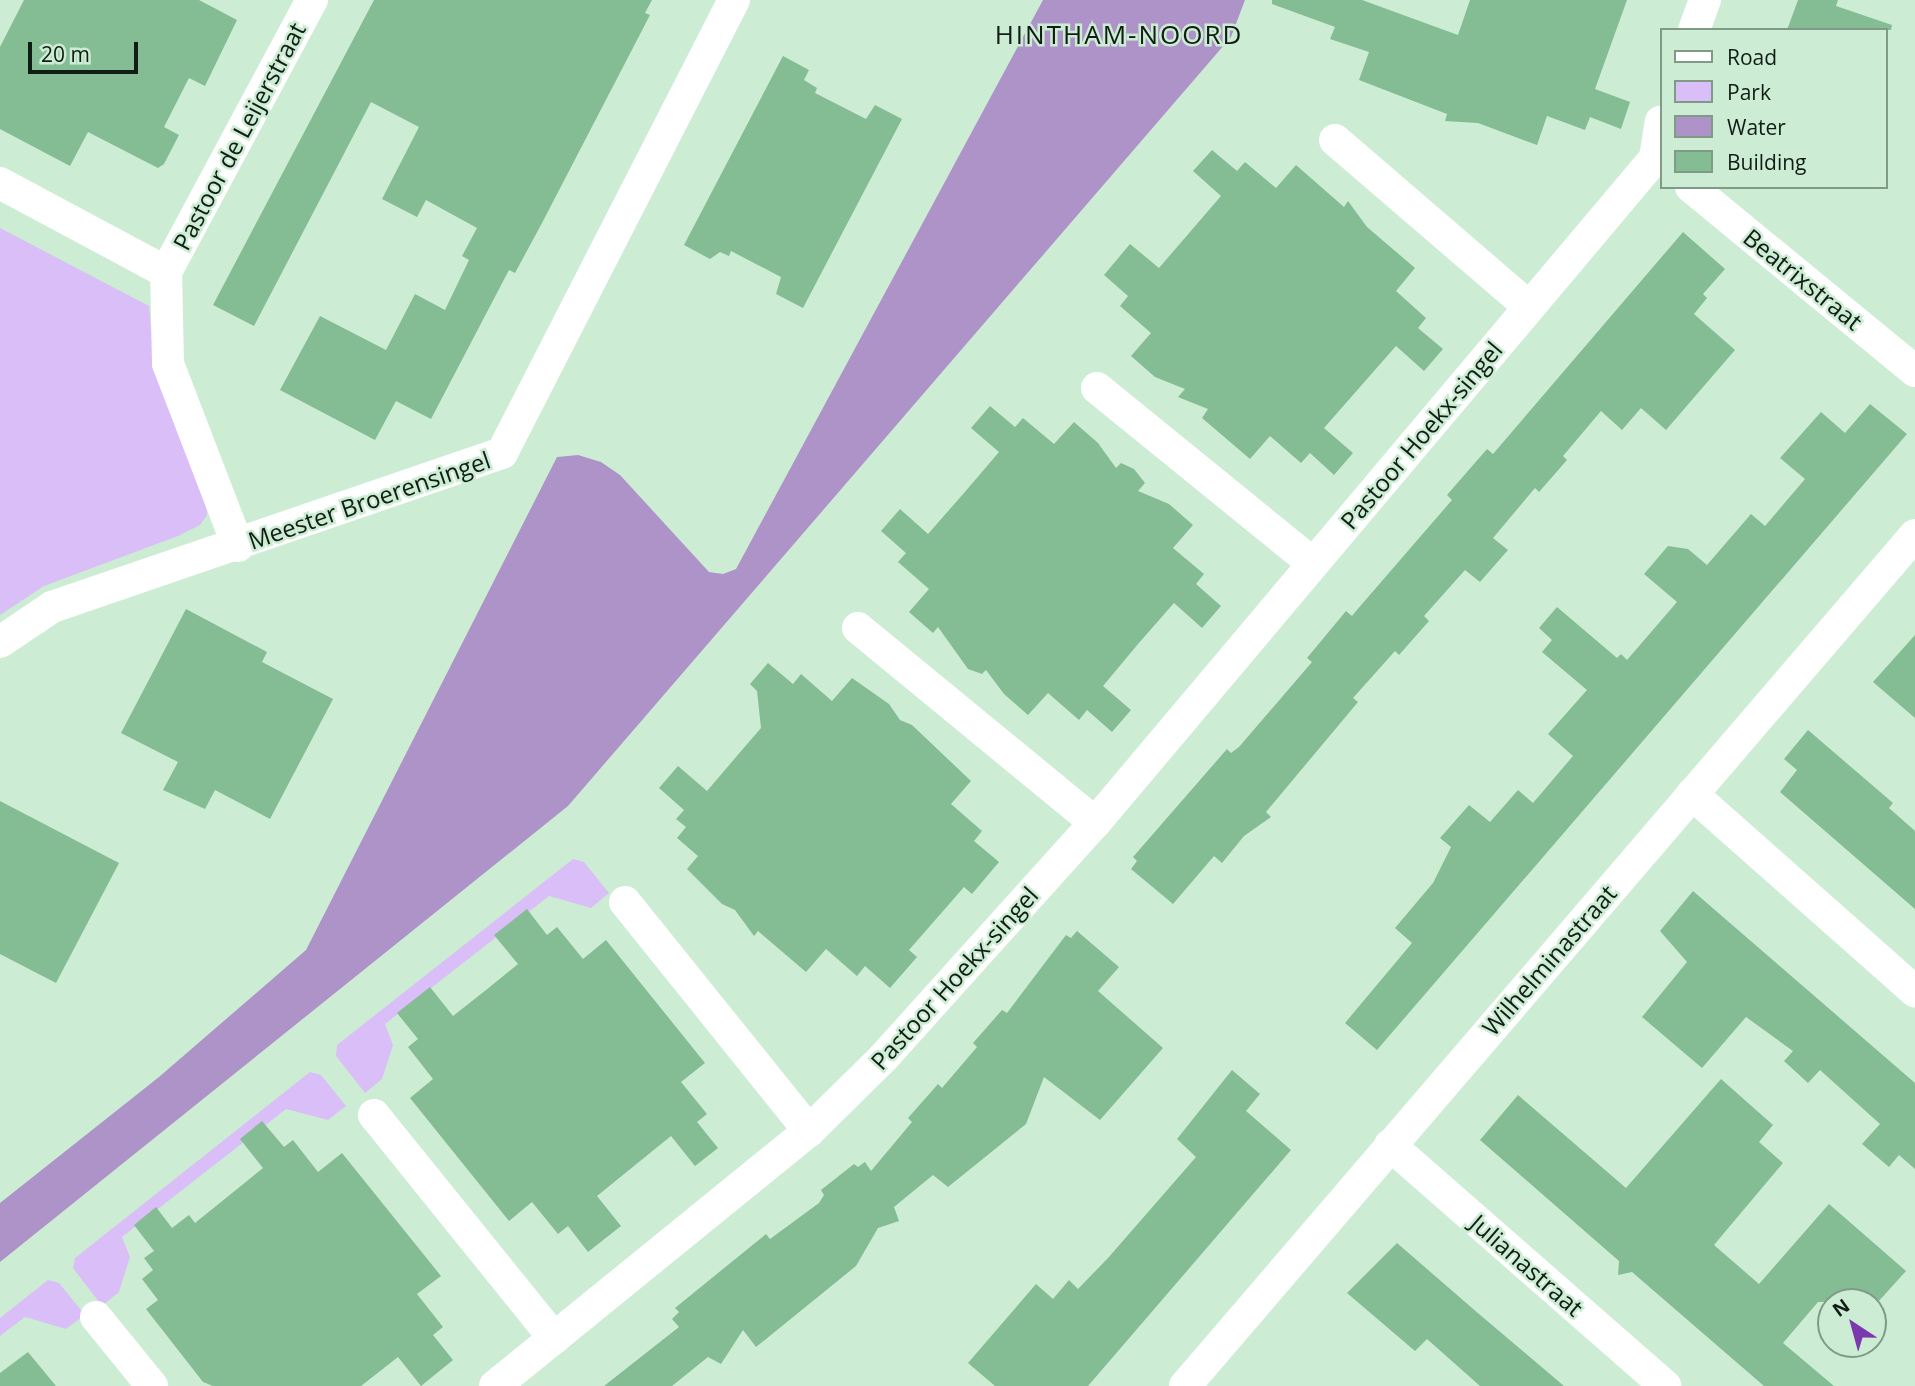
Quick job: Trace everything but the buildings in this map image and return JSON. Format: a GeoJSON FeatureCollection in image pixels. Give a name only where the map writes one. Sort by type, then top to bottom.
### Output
{"type":"FeatureCollection","features":[{"type":"Feature","properties":{"kind":"street","name":"Pastoor de Leijerstraat"},"geometry":{"type":"LineString","coordinates":[[166,272],[312,0]]}},
{"type":"Feature","properties":{"kind":"street","name":"Meester Broerensingel"},"geometry":{"type":"LineString","coordinates":[[0,642],[52,607],[238,546],[502,453],[734,0]]}},
{"type":"Feature","properties":{"kind":"street"},"geometry":{"type":"LineString","coordinates":[[1695,28],[1705,0]]}},
{"type":"Feature","properties":{"kind":"street","name":"Pastoor Hoekx-singel"},"geometry":{"type":"LineString","coordinates":[[495,1386],[809,1131],[884,1057],[1095,823],[1529,307],[1658,161],[1660,134]]}},
{"type":"Feature","properties":{"kind":"street"},"geometry":{"type":"LineString","coordinates":[[1335,140],[1529,307]]}},
{"type":"Feature","properties":{"kind":"street"},"geometry":{"type":"LineString","coordinates":[[0,183],[166,272],[169,363],[238,546]]}},
{"type":"Feature","properties":{"kind":"street","name":"Beatrixstraat"},"geometry":{"type":"LineString","coordinates":[[1693,189],[1915,371]]}},
{"type":"Feature","properties":{"kind":"street"},"geometry":{"type":"LineString","coordinates":[[1097,388],[1312,563]]}},
{"type":"Feature","properties":{"kind":"street","name":"Wilhelminastraat"},"geometry":{"type":"LineString","coordinates":[[1185,1386],[1915,535]]}},
{"type":"Feature","properties":{"kind":"street"},"geometry":{"type":"LineString","coordinates":[[858,628],[1095,823]]}},
{"type":"Feature","properties":{"kind":"street"},"geometry":{"type":"LineString","coordinates":[[1692,794],[1915,990]]}},
{"type":"Feature","properties":{"kind":"street"},"geometry":{"type":"LineString","coordinates":[[625,902],[809,1131]]}},
{"type":"Feature","properties":{"kind":"street"},"geometry":{"type":"LineString","coordinates":[[374,1115],[554,1338]]}},
{"type":"Feature","properties":{"kind":"street","name":"Julianastraat"},"geometry":{"type":"LineString","coordinates":[[1390,1145],[1665,1386]]}},
{"type":"Feature","properties":{"kind":"street"},"geometry":{"type":"LineString","coordinates":[[96,1317],[152,1386]]}},
{"type":"Feature","properties":{"kind":"green space"},"geometry":{"type":"Polygon","coordinates":[[[0,228],[149,306],[154,363],[206,499],[207,515],[200,525],[178,536],[44,586],[0,615],[0,228]]]}},
{"type":"Feature","properties":{"kind":"green space"},"geometry":{"type":"Polygon","coordinates":[[[573,859],[584,862],[609,893],[591,908],[549,896],[385,1024],[393,1045],[382,1079],[365,1093],[336,1056],[337,1045],[573,859]]]}},
{"type":"Feature","properties":{"kind":"green space"},"geometry":{"type":"Polygon","coordinates":[[[310,1072],[321,1075],[346,1106],[328,1120],[286,1109],[122,1237],[130,1257],[119,1292],[102,1306],[73,1268],[75,1258],[310,1072]]]}},
{"type":"Feature","properties":{"kind":"green space"},"geometry":{"type":"Polygon","coordinates":[[[48,1280],[59,1283],[85,1315],[66,1329],[25,1317],[0,1336],[0,1318],[48,1280]]]}},
{"type":"Feature","properties":{"kind":"water"},"geometry":{"type":"Polygon","coordinates":[[[1043,0],[1245,0],[1231,37],[568,806],[0,1262],[0,1203],[159,1077],[306,950],[557,457],[578,455],[601,462],[620,475],[709,572],[723,574],[736,569],[1043,0]]]}},
{"type":"Feature","properties":{"kind":"district","name":"HINTHAM-NOORD"},"geometry":{"type":"Point","coordinates":[1119,35]}}]}
